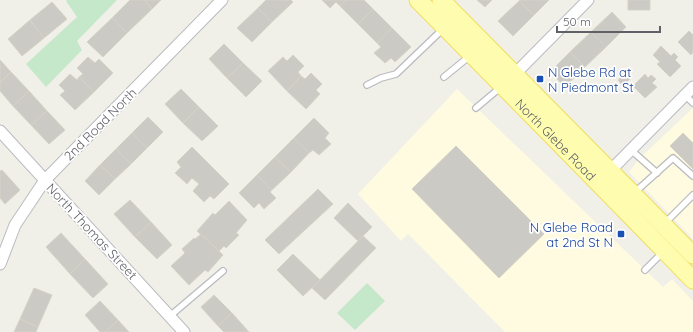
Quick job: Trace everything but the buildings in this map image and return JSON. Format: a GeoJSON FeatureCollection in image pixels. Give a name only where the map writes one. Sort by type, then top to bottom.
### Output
{"type":"FeatureCollection","features":[{"type":"Feature","properties":{"kind":"main road","name":"North Glebe Road"},"geometry":{"type":"LineString","coordinates":[[418,0],[472,53],[597,184],[693,280]]}},
{"type":"Feature","properties":{"kind":"main road","name":"North Glebe Road"},"geometry":{"type":"LineString","coordinates":[[441,0],[610,172],[692,250]]}},
{"type":"Feature","properties":{"kind":"street","name":"2nd Road North"},"geometry":{"type":"LineString","coordinates":[[0,264],[15,225],[45,180],[222,0]]}},
{"type":"Feature","properties":{"kind":"street"},"geometry":{"type":"LineString","coordinates":[[503,86],[588,0]]}},
{"type":"Feature","properties":{"kind":"street"},"geometry":{"type":"LineString","coordinates":[[597,184],[690,95]]}},
{"type":"Feature","properties":{"kind":"street","name":"North Thomas Street"},"geometry":{"type":"LineString","coordinates":[[0,131],[184,332]]}},
{"type":"Feature","properties":{"kind":"lane"},"geometry":{"type":"LineString","coordinates":[[367,85],[381,78],[396,74],[445,27]]}},
{"type":"Feature","properties":{"kind":"lane"},"geometry":{"type":"LineString","coordinates":[[444,77],[472,53]]}},
{"type":"Feature","properties":{"kind":"lane"},"geometry":{"type":"LineString","coordinates":[[476,108],[503,86]]}},
{"type":"Feature","properties":{"kind":"lane"},"geometry":{"type":"LineString","coordinates":[[631,150],[656,173]]}},
{"type":"Feature","properties":{"kind":"lane"},"geometry":{"type":"LineString","coordinates":[[633,194],[673,158],[693,176]]}},
{"type":"Feature","properties":{"kind":"lane"},"geometry":{"type":"LineString","coordinates":[[664,225],[692,200]]}},
{"type":"Feature","properties":{"kind":"lane"},"geometry":{"type":"LineString","coordinates":[[645,270],[664,251]]}},
{"type":"Feature","properties":{"kind":"lane"},"geometry":{"type":"LineString","coordinates":[[170,316],[224,270]]}},
{"type":"Feature","properties":{"kind":"shaded area"},"geometry":{"type":"Polygon","coordinates":[[[457,89],[663,287],[672,279],[693,301],[693,332],[505,332],[408,234],[401,241],[358,194],[457,89]]]}},
{"type":"Feature","properties":{"kind":"shaded area"},"geometry":{"type":"Polygon","coordinates":[[[693,108],[693,239],[629,172],[640,158],[693,108]]]}},
{"type":"Feature","properties":{"kind":"green space"},"geometry":{"type":"Polygon","coordinates":[[[117,0],[77,41],[82,50],[46,87],[26,64],[77,17],[66,1],[117,0]]]}},
{"type":"Feature","properties":{"kind":"green space"},"geometry":{"type":"Polygon","coordinates":[[[367,283],[385,301],[355,330],[337,313],[367,283]]]}},
{"type":"Feature","properties":{"kind":"place","name":"N Glebe Rd at N Piedmont St"},"geometry":{"type":"Point","coordinates":[540,79]}},
{"type":"Feature","properties":{"kind":"place","name":"N Glebe Road at 2nd St N"},"geometry":{"type":"Point","coordinates":[621,234]}}]}
